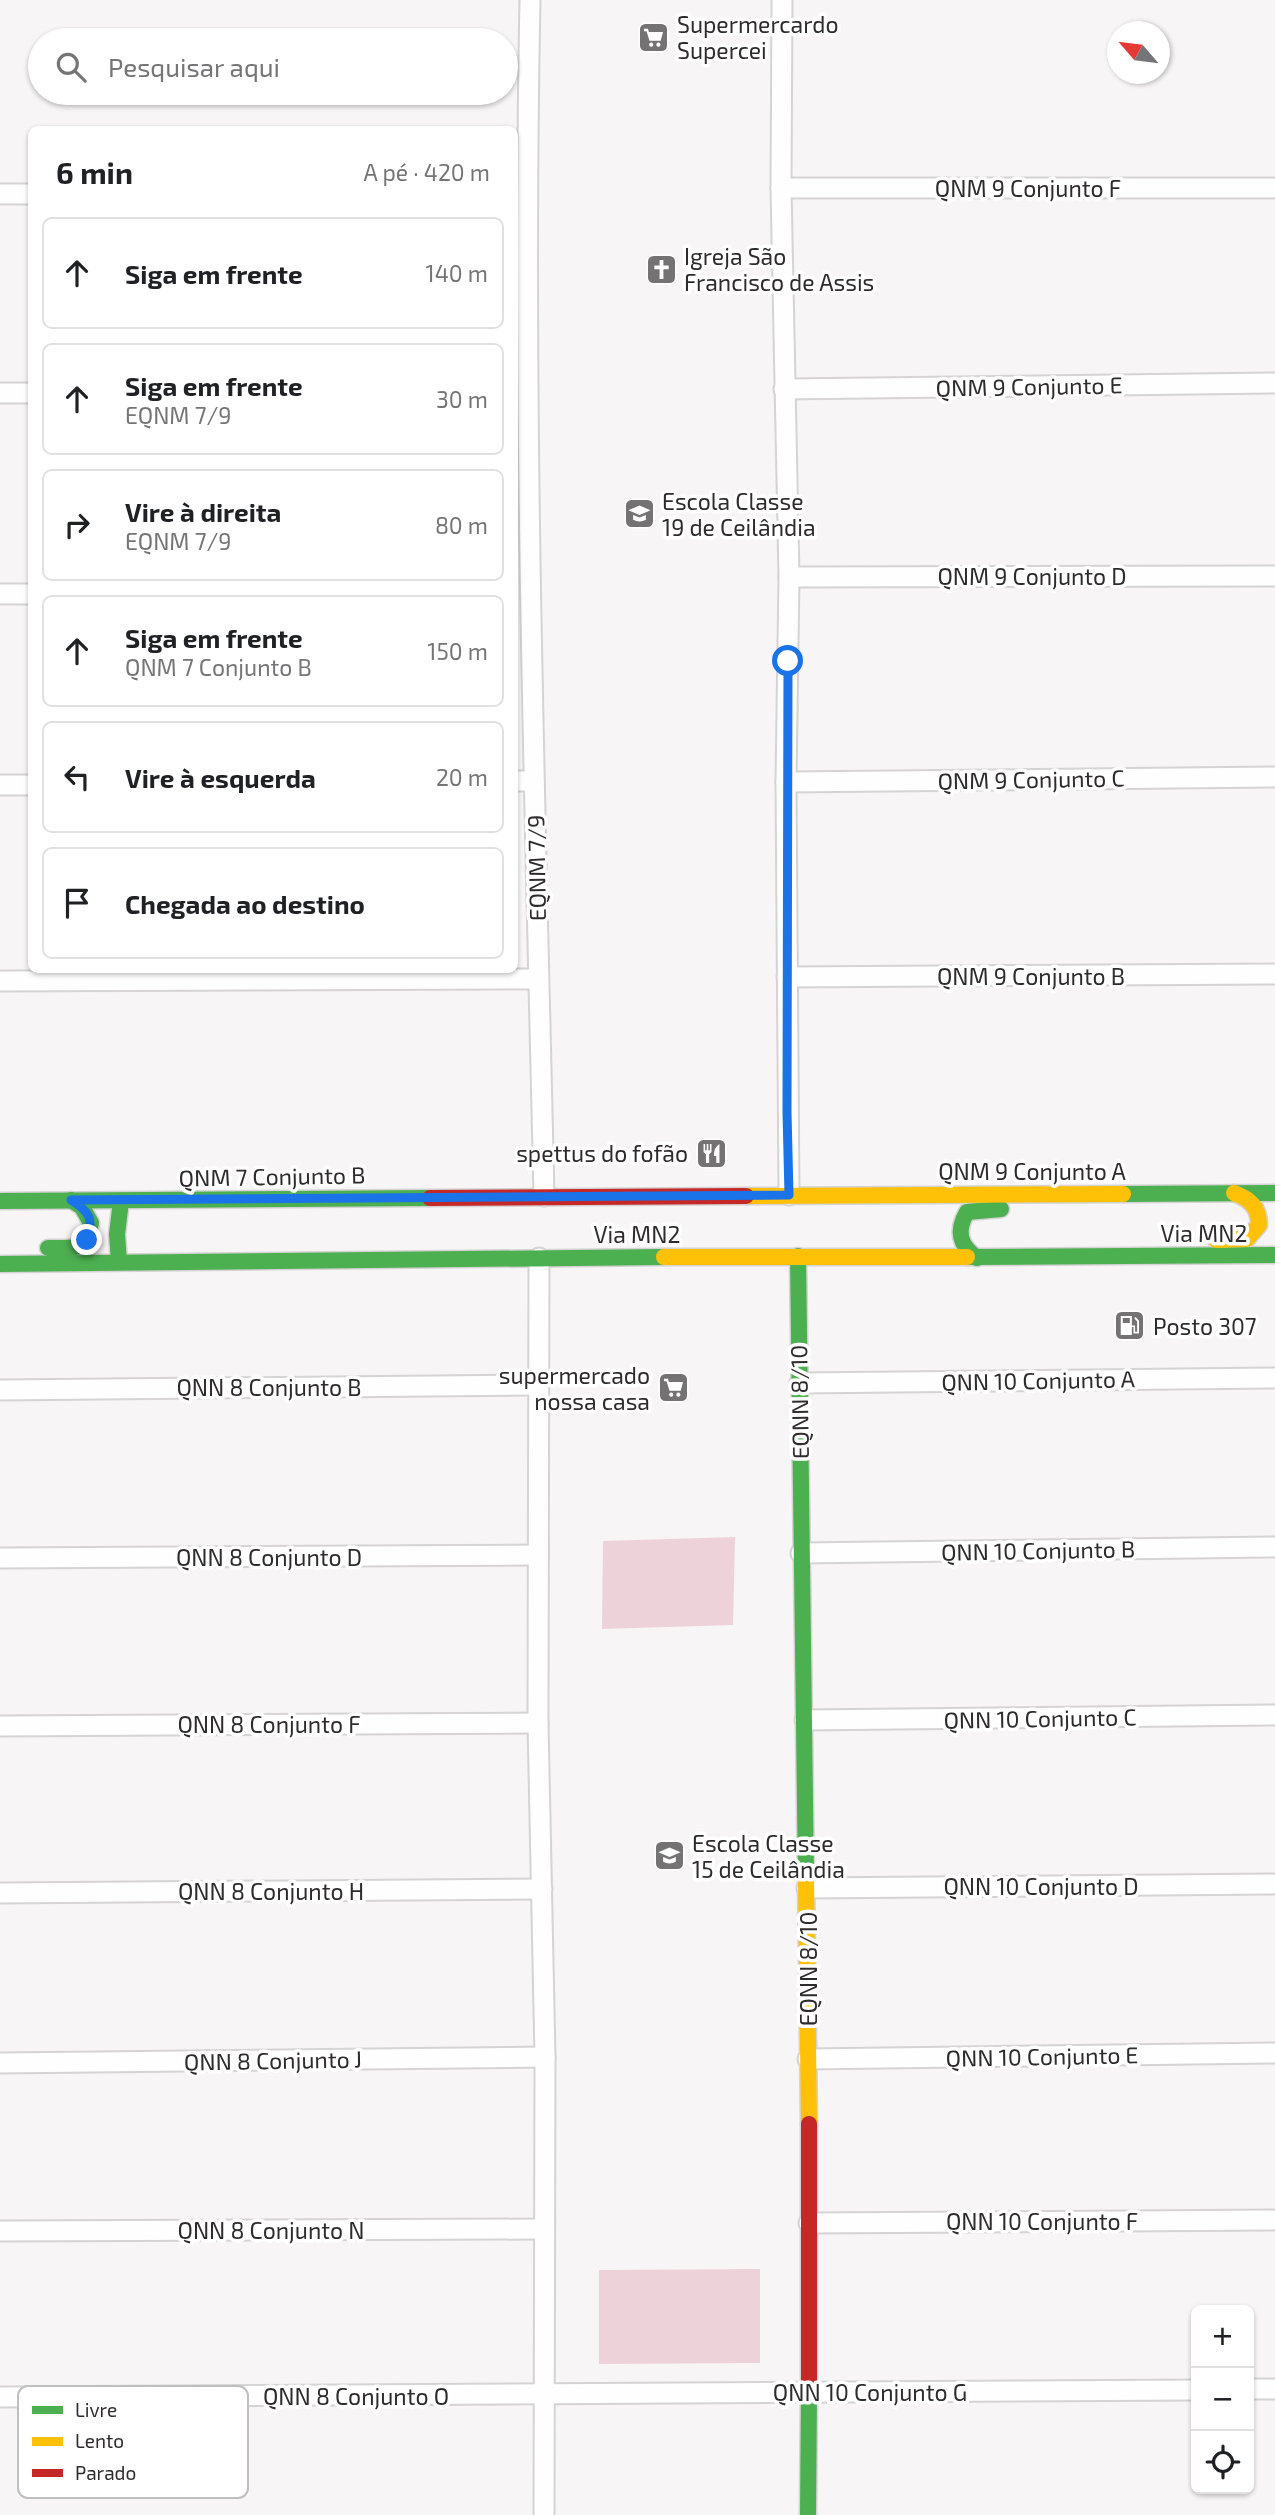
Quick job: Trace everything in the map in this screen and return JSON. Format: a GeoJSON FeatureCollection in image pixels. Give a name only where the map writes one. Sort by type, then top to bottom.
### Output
{"type":"FeatureCollection","features":[{"type":"Feature","properties":{"kind":"main road"},"geometry":{"type":"LineString","coordinates":[[1029,1258],[1108,1241],[1247,1240],[1259,1225],[1257,1212],[1249,1199],[1234,1193]]}},
{"type":"Feature","properties":{"kind":"main road","name":"QNM 9 Conjunto A"},"geometry":{"type":"LineString","coordinates":[[789,1195],[1275,1193]]}},
{"type":"Feature","properties":{"kind":"main road"},"geometry":{"type":"LineString","coordinates":[[977,1258],[969,1253],[958,1229],[967,1212],[1031,1208],[1056,1194]]}},
{"type":"Feature","properties":{"kind":"main road"},"geometry":{"type":"LineString","coordinates":[[544,1196],[789,1195]]}},
{"type":"Feature","properties":{"kind":"main road","name":"QNM 7 Conjunto B"},"geometry":{"type":"LineString","coordinates":[[0,1201],[544,1196]]}},
{"type":"Feature","properties":{"kind":"main road"},"geometry":{"type":"LineString","coordinates":[[0,1249],[79,1247],[87,1240],[91,1223],[82,1207],[71,1200]]}},
{"type":"Feature","properties":{"kind":"main road"},"geometry":{"type":"LineString","coordinates":[[119,1262],[117,1234],[121,1201]]}},
{"type":"Feature","properties":{"kind":"main road","name":"Via MN2"},"geometry":{"type":"LineString","coordinates":[[0,1264],[798,1256],[1029,1258],[1275,1255]]}},
{"type":"Feature","properties":{"kind":"main road","name":"EQNN 8/10"},"geometry":{"type":"LineString","coordinates":[[798,1256],[807,1888],[810,2393],[808,2515]]}},
{"type":"Feature","properties":{"kind":"street","name":"EQNM 7/9"},"geometry":{"type":"LineString","coordinates":[[530,0],[521,188],[524,781],[538,979],[544,1196]]}},
{"type":"Feature","properties":{"kind":"street"},"geometry":{"type":"LineString","coordinates":[[782,0],[781,188],[789,577],[786,782],[789,1195]]}},
{"type":"Feature","properties":{"kind":"street","name":"QNM 9 Conjunto F"},"geometry":{"type":"LineString","coordinates":[[781,188],[1275,188]]}},
{"type":"Feature","properties":{"kind":"street"},"geometry":{"type":"LineString","coordinates":[[0,194],[28,194]]}},
{"type":"Feature","properties":{"kind":"street","name":"QNM 9 Conjunto E"},"geometry":{"type":"LineString","coordinates":[[784,388],[1275,383]]}},
{"type":"Feature","properties":{"kind":"street"},"geometry":{"type":"LineString","coordinates":[[0,393],[28,393]]}},
{"type":"Feature","properties":{"kind":"street","name":"QNM 9 Conjunto D"},"geometry":{"type":"LineString","coordinates":[[789,577],[1275,576]]}},
{"type":"Feature","properties":{"kind":"street"},"geometry":{"type":"LineString","coordinates":[[0,594],[28,594]]}},
{"type":"Feature","properties":{"kind":"street","name":"QNM 9 Conjunto C"},"geometry":{"type":"LineString","coordinates":[[786,782],[1275,777]]}},
{"type":"Feature","properties":{"kind":"street"},"geometry":{"type":"LineString","coordinates":[[0,785],[28,785]]}},
{"type":"Feature","properties":{"kind":"street","name":"QNM 9 Conjunto B"},"geometry":{"type":"LineString","coordinates":[[787,977],[1275,974]]}},
{"type":"Feature","properties":{"kind":"street"},"geometry":{"type":"LineString","coordinates":[[0,981],[538,979]]}},
{"type":"Feature","properties":{"kind":"street"},"geometry":{"type":"LineString","coordinates":[[539,1258],[541,1343],[538,1385],[538,1723],[545,2057],[544,2515]]}},
{"type":"Feature","properties":{"kind":"street","name":"QNN 10 Conjunto A"},"geometry":{"type":"LineString","coordinates":[[800,1383],[1275,1378]]}},
{"type":"Feature","properties":{"kind":"street","name":"QNN 8 Conjunto B"},"geometry":{"type":"LineString","coordinates":[[0,1390],[538,1385]]}},
{"type":"Feature","properties":{"kind":"street","name":"QNN 10 Conjunto B"},"geometry":{"type":"LineString","coordinates":[[801,1553],[1275,1547]]}},
{"type":"Feature","properties":{"kind":"street","name":"QNN 8 Conjunto D"},"geometry":{"type":"LineString","coordinates":[[0,1558],[538,1555]]}},
{"type":"Feature","properties":{"kind":"street","name":"QNN 10 Conjunto C"},"geometry":{"type":"LineString","coordinates":[[805,1720],[1275,1715]]}},
{"type":"Feature","properties":{"kind":"street","name":"QNN 8 Conjunto F"},"geometry":{"type":"LineString","coordinates":[[0,1726],[538,1723]]}},
{"type":"Feature","properties":{"kind":"street","name":"QNN 10 Conjunto D"},"geometry":{"type":"LineString","coordinates":[[807,1888],[1275,1884]]}},
{"type":"Feature","properties":{"kind":"street","name":"QNN 8 Conjunto H"},"geometry":{"type":"LineString","coordinates":[[0,1892],[542,1889]]}},
{"type":"Feature","properties":{"kind":"street","name":"QNN 10 Conjunto E"},"geometry":{"type":"LineString","coordinates":[[808,2059],[1275,2053]]}},
{"type":"Feature","properties":{"kind":"street","name":"QNN 8 Conjunto J"},"geometry":{"type":"LineString","coordinates":[[0,2063],[545,2057]]}},
{"type":"Feature","properties":{"kind":"street","name":"QNN 10 Conjunto F"},"geometry":{"type":"LineString","coordinates":[[809,2223],[1275,2220]]}},
{"type":"Feature","properties":{"kind":"street","name":"QNN 8 Conjunto N"},"geometry":{"type":"LineString","coordinates":[[0,2231],[543,2229]]}},
{"type":"Feature","properties":{"kind":"street"},"geometry":{"type":"LineString","coordinates":[[1254,2389],[1275,2389]]}},
{"type":"Feature","properties":{"kind":"street","name":"QNN 10 Conjunto G"},"geometry":{"type":"LineString","coordinates":[[544,2395],[1191,2390]]}},
{"type":"Feature","properties":{"kind":"street","name":"QNN 8 Conjunto O"},"geometry":{"type":"LineString","coordinates":[[248,2396],[544,2395]]}},
{"type":"Feature","properties":{"kind":"street","name":"QNN 8 Conjunto O"},"geometry":{"type":"LineString","coordinates":[[0,2397],[18,2397]]}},
{"type":"Feature","properties":{"kind":"shaded area"},"geometry":{"type":"Polygon","coordinates":[[[735,1537],[733,1625],[602,1629],[603,1541],[735,1537]]]}},
{"type":"Feature","properties":{"kind":"shaded area"},"geometry":{"type":"Polygon","coordinates":[[[760,2269],[760,2363],[599,2364],[599,2270],[760,2269]]]}},
{"type":"Feature","properties":{"kind":"traffic: fast"},"geometry":{"type":"LineString","coordinates":[[1123,1194],[1275,1193]]}},
{"type":"Feature","properties":{"kind":"traffic: fast"},"geometry":{"type":"LineString","coordinates":[[0,1201],[430,1198]]}},
{"type":"Feature","properties":{"kind":"traffic: fast"},"geometry":{"type":"LineString","coordinates":[[48,1248],[77,1247],[85,1240],[91,1223],[82,1207],[71,1200]]}},
{"type":"Feature","properties":{"kind":"traffic: fast"},"geometry":{"type":"LineString","coordinates":[[119,1262],[117,1234],[121,1201]]}},
{"type":"Feature","properties":{"kind":"traffic: fast"},"geometry":{"type":"LineString","coordinates":[[977,1258],[966,1248],[961,1237],[961,1225],[967,1212],[1001,1209]]}},
{"type":"Feature","properties":{"kind":"traffic: fast"},"geometry":{"type":"LineString","coordinates":[[967,1257],[1275,1255]]}},
{"type":"Feature","properties":{"kind":"traffic: fast"},"geometry":{"type":"LineString","coordinates":[[798,1256],[806,1880]]}},
{"type":"Feature","properties":{"kind":"traffic: fast"},"geometry":{"type":"LineString","coordinates":[[0,1264],[664,1257]]}},
{"type":"Feature","properties":{"kind":"traffic: fast"},"geometry":{"type":"LineString","coordinates":[[808,2515],[809,2389]]}},
{"type":"Feature","properties":{"kind":"traffic: slow"},"geometry":{"type":"LineString","coordinates":[[1216,1240],[1247,1239],[1259,1225],[1252,1204],[1234,1193]]}},
{"type":"Feature","properties":{"kind":"traffic: slow"},"geometry":{"type":"LineString","coordinates":[[746,1196],[1123,1194]]}},
{"type":"Feature","properties":{"kind":"traffic: slow"},"geometry":{"type":"LineString","coordinates":[[664,1257],[967,1257]]}},
{"type":"Feature","properties":{"kind":"traffic: slow"},"geometry":{"type":"LineString","coordinates":[[806,1880],[809,2124]]}},
{"type":"Feature","properties":{"kind":"traffic: jam"},"geometry":{"type":"LineString","coordinates":[[430,1198],[746,1196]]}},
{"type":"Feature","properties":{"kind":"traffic: jam"},"geometry":{"type":"LineString","coordinates":[[809,2124],[809,2389]]}},
{"type":"Feature","properties":{"kind":"place","name":"Supermercardo Supercei"},"geometry":{"type":"Point","coordinates":[654,37]}},
{"type":"Feature","properties":{"kind":"place","name":"Igreja São Francisco de Assis"},"geometry":{"type":"Point","coordinates":[661,269]}},
{"type":"Feature","properties":{"kind":"place","name":"Escola Classe 19 de Ceilândia"},"geometry":{"type":"Point","coordinates":[639,514]}},
{"type":"Feature","properties":{"kind":"place","name":"spettus do fofão"},"geometry":{"type":"Point","coordinates":[711,1153]}},
{"type":"Feature","properties":{"kind":"place","name":"Posto 307"},"geometry":{"type":"Point","coordinates":[1130,1326]}},
{"type":"Feature","properties":{"kind":"place","name":"supermercado nossa casa"},"geometry":{"type":"Point","coordinates":[673,1388]}},
{"type":"Feature","properties":{"kind":"place","name":"Escola Classe 15 de Ceilândia"},"geometry":{"type":"Point","coordinates":[669,1856]}},
{"type":"Feature","properties":{"kind":"route"},"geometry":{"type":"LineString","coordinates":[[87,1240],[91,1223],[82,1207],[71,1200],[789,1195],[786,782],[788,661]]}}]}
